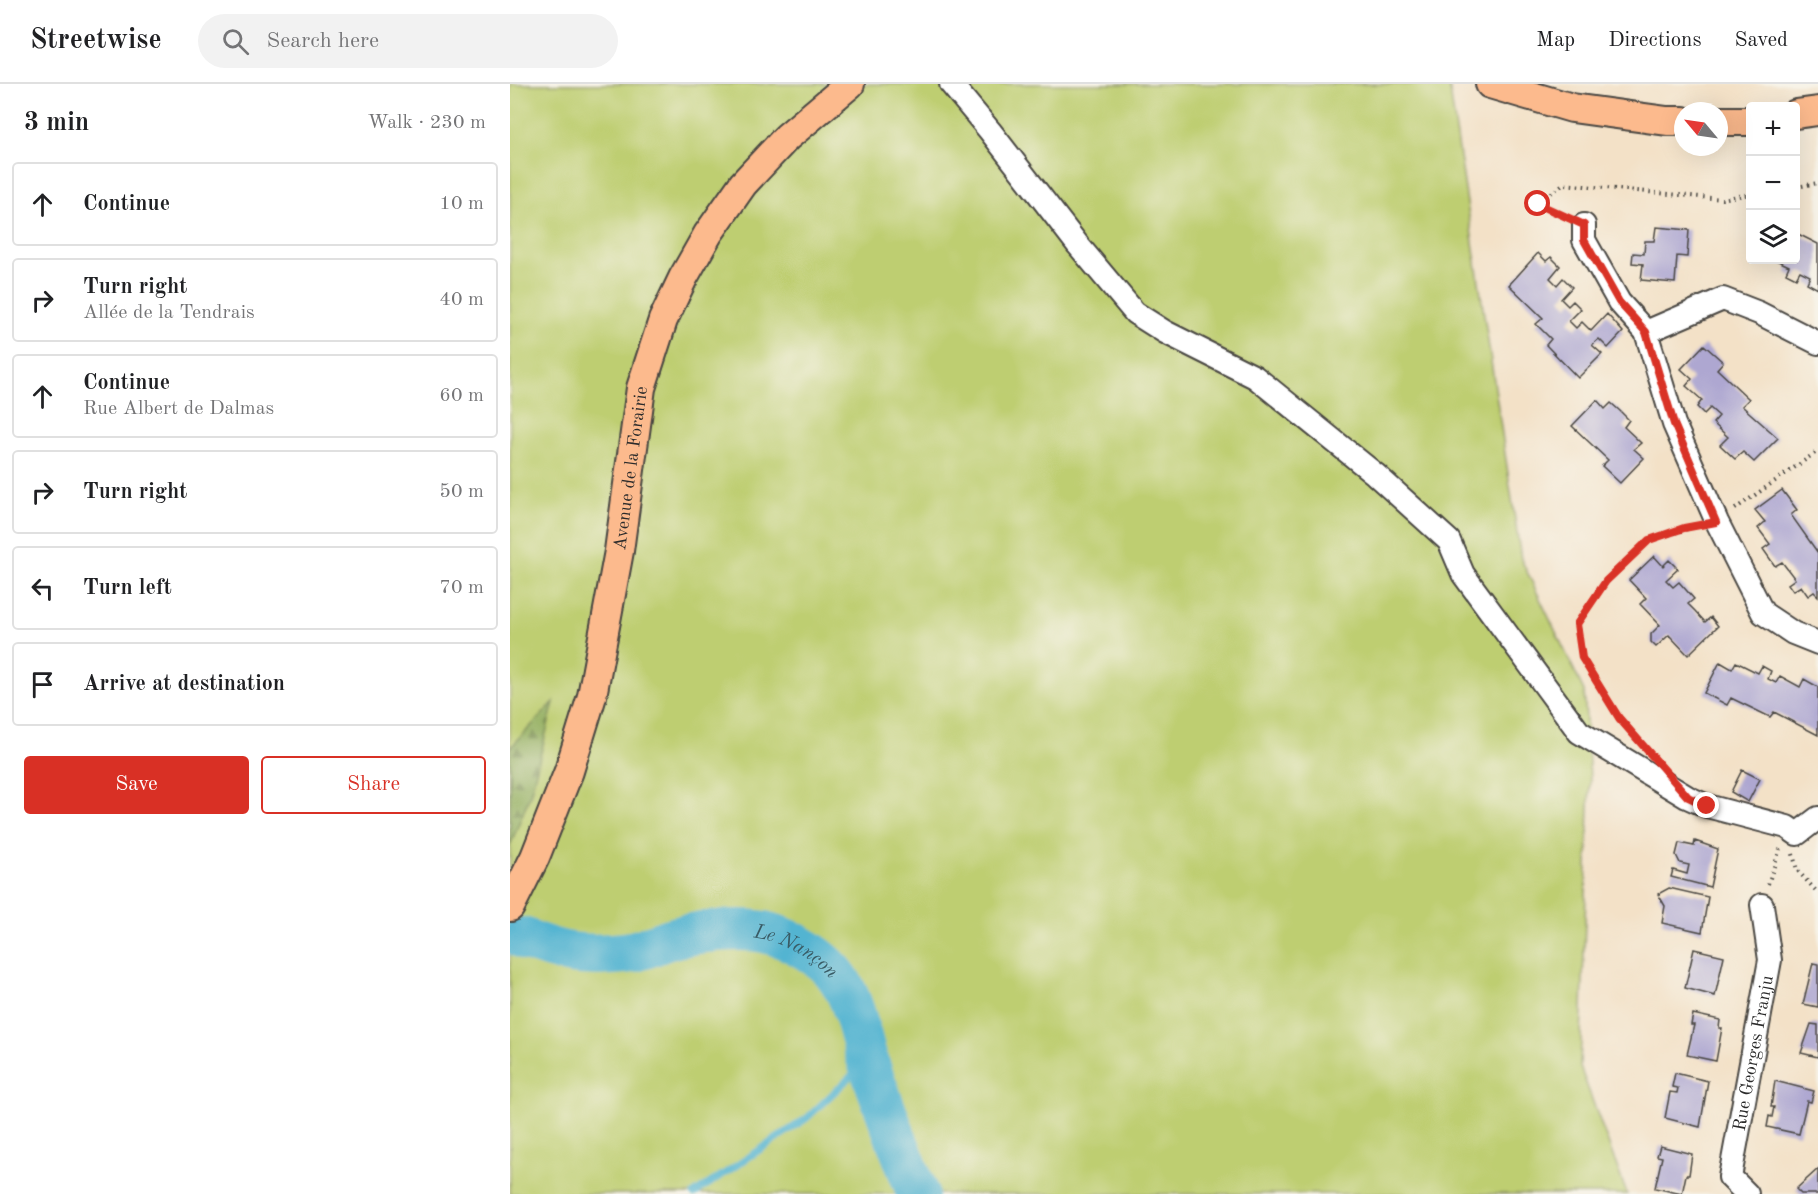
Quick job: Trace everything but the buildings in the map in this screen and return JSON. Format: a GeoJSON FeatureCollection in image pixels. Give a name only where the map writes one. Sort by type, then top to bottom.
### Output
{"type":"FeatureCollection","features":[{"type":"Feature","properties":{"kind":"main road","name":"Avenue de la Forairie"},"geometry":{"type":"LineString","coordinates":[[510,907],[535,857],[569,771],[592,696],[619,551],[641,388],[663,320],[708,234],[743,184],[787,137],[850,84]]}},
{"type":"Feature","properties":{"kind":"main road"},"geometry":{"type":"LineString","coordinates":[[1490,84],[1572,108],[1674,121]]}},
{"type":"Feature","properties":{"kind":"main road"},"geometry":{"type":"LineString","coordinates":[[1800,113],[1818,111]]}},
{"type":"Feature","properties":{"kind":"main road"},"geometry":{"type":"LineString","coordinates":[[1728,121],[1746,121]]}},
{"type":"Feature","properties":{"kind":"street"},"geometry":{"type":"LineString","coordinates":[[951,84],[1077,244],[1135,313],[1165,332],[1255,377],[1375,474],[1449,541],[1463,574],[1579,732],[1707,806],[1787,827],[1797,834],[1818,818]]}},
{"type":"Feature","properties":{"kind":"street"},"geometry":{"type":"LineString","coordinates":[[1584,225],[1584,240],[1619,302],[1646,332],[1674,424],[1716,522],[1763,613],[1793,633],[1818,643]]}},
{"type":"Feature","properties":{"kind":"street"},"geometry":{"type":"LineString","coordinates":[[1646,332],[1723,299],[1760,314],[1818,343]]}},
{"type":"Feature","properties":{"kind":"street","name":"Rue Georges Franju"},"geometry":{"type":"LineString","coordinates":[[1747,1194],[1731,1177],[1770,960],[1762,905]]}},
{"type":"Feature","properties":{"kind":"path"},"geometry":{"type":"LineString","coordinates":[[1800,186],[1818,183]]}},
{"type":"Feature","properties":{"kind":"path"},"geometry":{"type":"LineString","coordinates":[[1584,225],[1538,204],[1563,184],[1722,199],[1746,195]]}},
{"type":"Feature","properties":{"kind":"path"},"geometry":{"type":"LineString","coordinates":[[1642,744],[1619,718],[1582,658],[1577,624],[1606,581],[1649,540],[1684,528],[1716,522],[1818,451]]}},
{"type":"Feature","properties":{"kind":"path"},"geometry":{"type":"LineString","coordinates":[[1787,827],[1797,870],[1818,892]]}},
{"type":"Feature","properties":{"kind":"path"},"geometry":{"type":"LineString","coordinates":[[1762,905],[1787,827]]}},
{"type":"Feature","properties":{"kind":"green space"},"geometry":{"type":"Polygon","coordinates":[[[510,84],[1449,84],[1521,559],[1584,691],[1590,778],[1580,1067],[1627,1194],[510,1194],[510,84]]]}},
{"type":"Feature","properties":{"kind":"green space"},"geometry":{"type":"Polygon","coordinates":[[[554,702],[530,795],[510,846],[510,748],[554,702]]]}},
{"type":"Feature","properties":{"kind":"waterway","name":"Le Nançon"},"geometry":{"type":"LineString","coordinates":[[523,938],[562,951],[597,955],[632,952],[693,934],[744,930],[764,932],[786,939],[819,958],[836,975],[847,993],[868,1062],[918,1194]]}},
{"type":"Feature","properties":{"kind":"waterway"},"geometry":{"type":"LineString","coordinates":[[694,1194],[807,1118],[868,1060]]}},
{"type":"Feature","properties":{"kind":"route"},"geometry":{"type":"LineString","coordinates":[[1538,204],[1584,225],[1584,240],[1619,302],[1646,332],[1674,424],[1716,522],[1684,528],[1649,540],[1606,581],[1577,624],[1582,658],[1619,718],[1688,797],[1707,806]]}}]}
